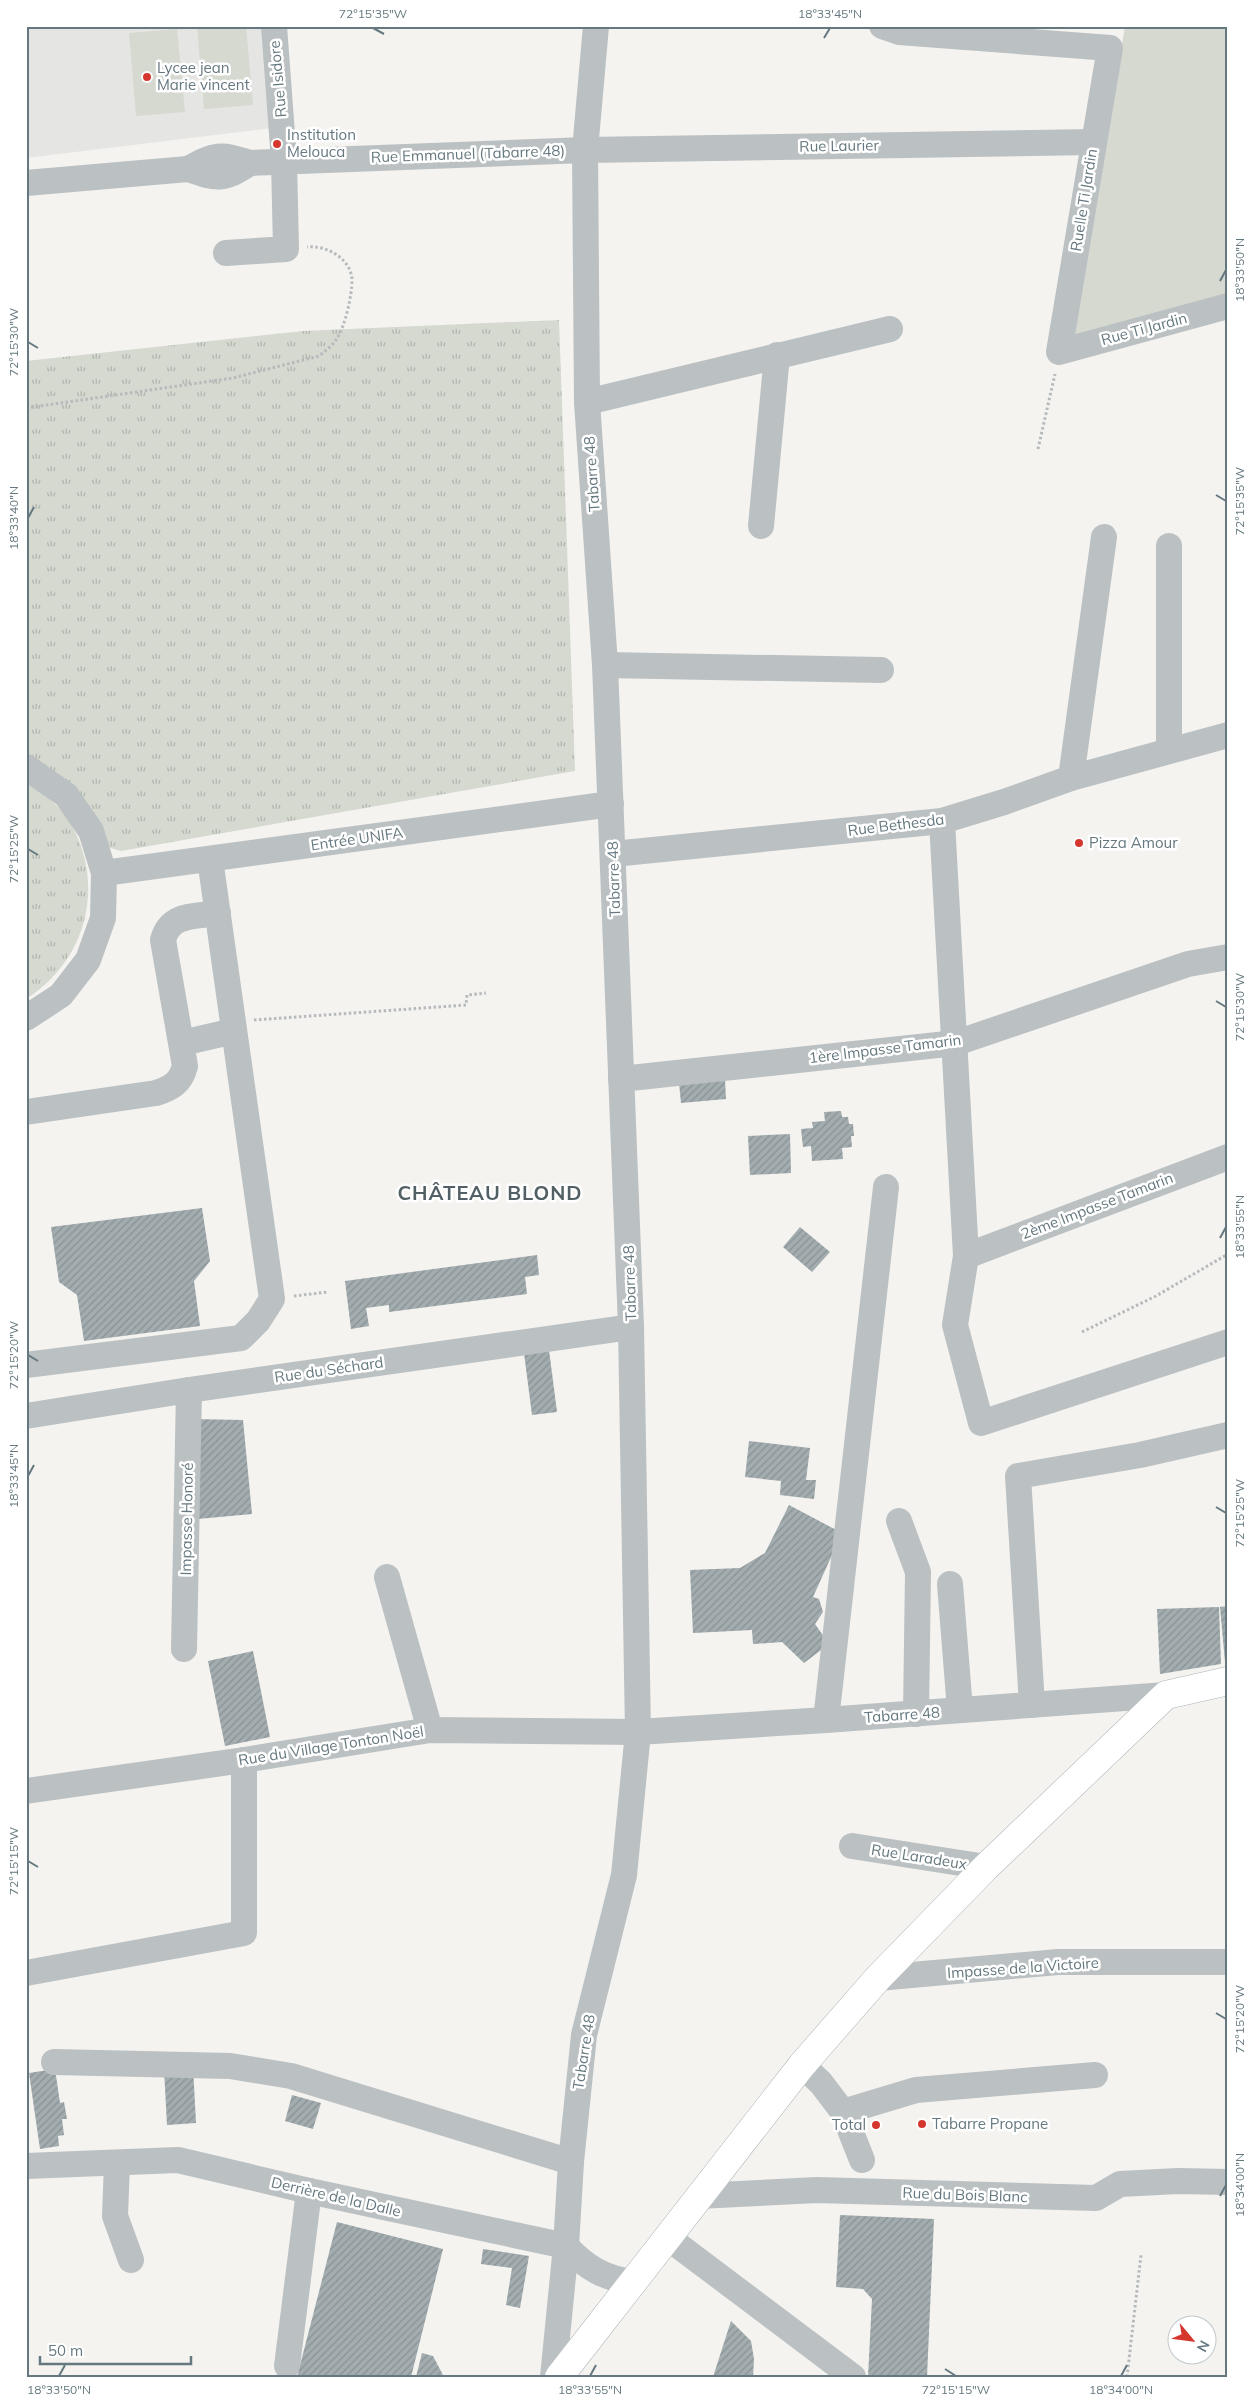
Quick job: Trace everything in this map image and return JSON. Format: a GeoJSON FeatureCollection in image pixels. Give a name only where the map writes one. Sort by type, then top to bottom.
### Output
{"type":"FeatureCollection","features":[{"type":"Feature","properties":{"kind":"main road"},"geometry":{"type":"LineString","coordinates":[[560,2377],[666,2237],[802,2064],[878,1978],[986,1867],[1166,1695],[1228,1681]]}},
{"type":"Feature","properties":{"kind":"street","name":"Rue Isidore"},"geometry":{"type":"LineString","coordinates":[[274,26],[284,161],[286,249]]}},
{"type":"Feature","properties":{"kind":"street","name":"Tabarre 48"},"geometry":{"type":"LineString","coordinates":[[553,2377],[584,2035],[624,1875],[638,1732],[631,1327],[613,854],[605,665],[587,402],[585,150],[596,26]]}},
{"type":"Feature","properties":{"kind":"street","name":"Ruelle Ti Jardin"},"geometry":{"type":"LineString","coordinates":[[882,26],[899,32],[1110,48],[1093,142],[1060,352]]}},
{"type":"Feature","properties":{"kind":"street","name":"Rue Laurier"},"geometry":{"type":"LineString","coordinates":[[585,150],[1093,142]]}},
{"type":"Feature","properties":{"kind":"street","name":"Rue Emmanuel (Tabarre 48)"},"geometry":{"type":"LineString","coordinates":[[26,183],[188,169],[208,157],[226,155],[250,163],[585,150]]}},
{"type":"Feature","properties":{"kind":"street"},"geometry":{"type":"LineString","coordinates":[[226,253],[286,249]]}},
{"type":"Feature","properties":{"kind":"street","name":"Rue Ti Jardin"},"geometry":{"type":"LineString","coordinates":[[1060,352],[1228,306]]}},
{"type":"Feature","properties":{"kind":"street"},"geometry":{"type":"LineString","coordinates":[[587,402],[890,328]]}},
{"type":"Feature","properties":{"kind":"street"},"geometry":{"type":"LineString","coordinates":[[761,526],[777,355]]}},
{"type":"Feature","properties":{"kind":"street"},"geometry":{"type":"LineString","coordinates":[[1071,778],[1104,537]]}},
{"type":"Feature","properties":{"kind":"street"},"geometry":{"type":"LineString","coordinates":[[1169,546],[1169,750]]}},
{"type":"Feature","properties":{"kind":"street"},"geometry":{"type":"LineString","coordinates":[[605,665],[881,670]]}},
{"type":"Feature","properties":{"kind":"street","name":"Rue Bethesda"},"geometry":{"type":"LineString","coordinates":[[613,854],[942,821],[1004,802],[1071,778],[1228,734]]}},
{"type":"Feature","properties":{"kind":"street"},"geometry":{"type":"LineString","coordinates":[[26,767],[66,795],[91,831],[104,873],[103,918],[88,960],[61,995],[26,1018]]}},
{"type":"Feature","properties":{"kind":"street","name":"Entrée UNIFA"},"geometry":{"type":"LineString","coordinates":[[104,873],[611,804]]}},
{"type":"Feature","properties":{"kind":"street"},"geometry":{"type":"LineString","coordinates":[[942,821],[956,1043],[966,1256],[955,1325],[981,1423],[1228,1342]]}},
{"type":"Feature","properties":{"kind":"street"},"geometry":{"type":"LineString","coordinates":[[26,1365],[241,1338],[258,1322],[272,1299],[210,859]]}},
{"type":"Feature","properties":{"kind":"street"},"geometry":{"type":"LineString","coordinates":[[26,1112],[167,1090],[177,1083],[183,1075],[185,1066],[163,940],[168,925],[177,919],[218,913]]}},
{"type":"Feature","properties":{"kind":"street","name":"1ère Impasse Tamarin"},"geometry":{"type":"LineString","coordinates":[[621,1079],[956,1043],[1188,964],[1228,957]]}},
{"type":"Feature","properties":{"kind":"street"},"geometry":{"type":"LineString","coordinates":[[182,1043],[234,1027]]}},
{"type":"Feature","properties":{"kind":"street","name":"2ème Impasse Tamarin"},"geometry":{"type":"LineString","coordinates":[[966,1256],[1228,1157]]}},
{"type":"Feature","properties":{"kind":"street"},"geometry":{"type":"LineString","coordinates":[[826,1720],[886,1187]]}},
{"type":"Feature","properties":{"kind":"street","name":"Rue du Séchard"},"geometry":{"type":"LineString","coordinates":[[26,1416],[189,1390],[631,1327]]}},
{"type":"Feature","properties":{"kind":"street","name":"Impasse Honoré"},"geometry":{"type":"LineString","coordinates":[[184,1649],[189,1390]]}},
{"type":"Feature","properties":{"kind":"street"},"geometry":{"type":"LineString","coordinates":[[1032,1705],[1018,1476],[1140,1455],[1228,1435]]}},
{"type":"Feature","properties":{"kind":"street"},"geometry":{"type":"LineString","coordinates":[[899,1520],[918,1572],[916,1714]]}},
{"type":"Feature","properties":{"kind":"street"},"geometry":{"type":"LineString","coordinates":[[387,1577],[430,1730]]}},
{"type":"Feature","properties":{"kind":"street"},"geometry":{"type":"LineString","coordinates":[[950,1584],[960,1710]]}},
{"type":"Feature","properties":{"kind":"street","name":"Tabarre 48"},"geometry":{"type":"LineString","coordinates":[[638,1732],[1166,1695]]}},
{"type":"Feature","properties":{"kind":"street","name":"Rue du Village Tonton Noël"},"geometry":{"type":"LineString","coordinates":[[26,1791],[244,1760],[430,1730],[638,1732]]}},
{"type":"Feature","properties":{"kind":"street"},"geometry":{"type":"LineString","coordinates":[[26,1973],[244,1933],[244,1760]]}},
{"type":"Feature","properties":{"kind":"street","name":"Rue Laradeux"},"geometry":{"type":"LineString","coordinates":[[852,1846],[986,1867]]}},
{"type":"Feature","properties":{"kind":"street","name":"Impasse de la Victoire"},"geometry":{"type":"LineString","coordinates":[[878,1978],[1058,1962],[1228,1962]]}},
{"type":"Feature","properties":{"kind":"street"},"geometry":{"type":"LineString","coordinates":[[54,2062],[230,2066],[291,2076],[571,2162]]}},
{"type":"Feature","properties":{"kind":"street"},"geometry":{"type":"LineString","coordinates":[[802,2064],[821,2083],[843,2112],[862,2160]]}},
{"type":"Feature","properties":{"kind":"street"},"geometry":{"type":"LineString","coordinates":[[843,2112],[916,2090],[1095,2075]]}},
{"type":"Feature","properties":{"kind":"street","name":"Derrière de la Dalle"},"geometry":{"type":"LineString","coordinates":[[26,2166],[178,2160],[309,2192],[566,2246]]}},
{"type":"Feature","properties":{"kind":"street"},"geometry":{"type":"LineString","coordinates":[[116,2163],[115,2216],[131,2260]]}},
{"type":"Feature","properties":{"kind":"street","name":"Rue du Bois Blanc"},"geometry":{"type":"LineString","coordinates":[[698,2196],[818,2190],[1096,2198],[1120,2184],[1178,2181],[1228,2182]]}},
{"type":"Feature","properties":{"kind":"street"},"geometry":{"type":"LineString","coordinates":[[287,2366],[309,2192]]}},
{"type":"Feature","properties":{"kind":"street"},"geometry":{"type":"LineString","coordinates":[[666,2237],[853,2377]]}},
{"type":"Feature","properties":{"kind":"street"},"geometry":{"type":"LineString","coordinates":[[566,2246],[581,2263],[599,2274],[619,2281],[633,2282]]}},
{"type":"Feature","properties":{"kind":"path"},"geometry":{"type":"LineString","coordinates":[[26,408],[233,378],[319,356],[336,339],[345,322],[352,279],[345,262],[334,252],[315,246],[286,249]]}},
{"type":"Feature","properties":{"kind":"path"},"geometry":{"type":"LineString","coordinates":[[1038,449],[1060,352]]}},
{"type":"Feature","properties":{"kind":"path"},"geometry":{"type":"LineString","coordinates":[[234,1027],[466,1005],[467,995],[486,993]]}},
{"type":"Feature","properties":{"kind":"path"},"geometry":{"type":"LineString","coordinates":[[1082,1332],[1156,1296],[1228,1254]]}},
{"type":"Feature","properties":{"kind":"path"},"geometry":{"type":"LineString","coordinates":[[272,1299],[328,1292]]}},
{"type":"Feature","properties":{"kind":"path"},"geometry":{"type":"LineString","coordinates":[[1127,2377],[1141,2255]]}},
{"type":"Feature","properties":{"kind":"shaded area","name":"Lycee jean Marie vincent"},"geometry":{"type":"Polygon","coordinates":[[[26,26],[262,26],[272,128],[26,158],[26,26]]]}},
{"type":"Feature","properties":{"kind":"green space"},"geometry":{"type":"Polygon","coordinates":[[[197,26],[246,26],[253,105],[204,109],[197,26]]]}},
{"type":"Feature","properties":{"kind":"green space"},"geometry":{"type":"Polygon","coordinates":[[[1125,26],[1228,26],[1228,296],[1073,340],[1125,26]]]}},
{"type":"Feature","properties":{"kind":"green space"},"geometry":{"type":"Polygon","coordinates":[[[177,29],[185,112],[136,116],[129,33],[177,29]]]}},
{"type":"Feature","properties":{"kind":"green space"},"geometry":{"type":"Polygon","coordinates":[[[559,320],[575,771],[121,851],[103,846],[26,763],[26,361],[303,331],[559,320]]]}},
{"type":"Feature","properties":{"kind":"green space"},"geometry":{"type":"Polygon","coordinates":[[[26,780],[54,803],[68,819],[80,843],[87,868],[88,893],[85,918],[77,942],[64,963],[47,983],[26,999],[26,780]]]}},
{"type":"Feature","properties":{"kind":"building"},"geometry":{"type":"Polygon","coordinates":[[[725,1080],[726,1099],[681,1103],[679,1083],[725,1080]]]}},
{"type":"Feature","properties":{"kind":"building"},"geometry":{"type":"Polygon","coordinates":[[[841,1111],[842,1117],[848,1117],[849,1124],[853,1124],[854,1136],[851,1136],[852,1147],[842,1148],[843,1159],[812,1161],[811,1146],[803,1147],[801,1129],[813,1128],[812,1122],[825,1121],[824,1112],[841,1111]]]}},
{"type":"Feature","properties":{"kind":"building"},"geometry":{"type":"Polygon","coordinates":[[[790,1134],[791,1173],[750,1175],[748,1136],[790,1134]]]}},
{"type":"Feature","properties":{"kind":"building"},"geometry":{"type":"Polygon","coordinates":[[[202,1208],[210,1261],[194,1281],[200,1326],[84,1341],[77,1295],[59,1282],[51,1227],[202,1208]]]}},
{"type":"Feature","properties":{"kind":"building"},"geometry":{"type":"Polygon","coordinates":[[[800,1227],[830,1252],[812,1272],[783,1247],[800,1227]]]}},
{"type":"Feature","properties":{"kind":"building"},"geometry":{"type":"Polygon","coordinates":[[[537,1255],[539,1275],[525,1277],[527,1294],[389,1312],[389,1305],[366,1308],[369,1326],[351,1329],[345,1281],[537,1255]]]}},
{"type":"Feature","properties":{"kind":"building"},"geometry":{"type":"Polygon","coordinates":[[[549,1350],[557,1412],[532,1415],[524,1353],[549,1350]]]}},
{"type":"Feature","properties":{"kind":"building"},"geometry":{"type":"Polygon","coordinates":[[[191,1419],[243,1420],[252,1514],[198,1519],[191,1419]]]}},
{"type":"Feature","properties":{"kind":"building"},"geometry":{"type":"Polygon","coordinates":[[[749,1441],[810,1448],[806,1480],[816,1480],[814,1499],[780,1495],[781,1481],[745,1477],[749,1441]]]}},
{"type":"Feature","properties":{"kind":"building"},"geometry":{"type":"Polygon","coordinates":[[[789,1505],[842,1533],[813,1597],[819,1599],[823,1612],[815,1624],[829,1644],[804,1663],[782,1642],[753,1644],[752,1630],[693,1633],[690,1570],[740,1568],[765,1553],[789,1505]]]}},
{"type":"Feature","properties":{"kind":"building"},"geometry":{"type":"Polygon","coordinates":[[[1228,1606],[1228,1673],[1226,1673],[1220,1607],[1228,1606]]]}},
{"type":"Feature","properties":{"kind":"building"},"geometry":{"type":"Polygon","coordinates":[[[1219,1607],[1221,1664],[1160,1674],[1157,1609],[1219,1607]]]}},
{"type":"Feature","properties":{"kind":"building"},"geometry":{"type":"Polygon","coordinates":[[[253,1651],[270,1737],[225,1746],[208,1661],[253,1651]]]}},
{"type":"Feature","properties":{"kind":"building"},"geometry":{"type":"Polygon","coordinates":[[[193,2067],[196,2123],[167,2125],[164,2069],[193,2067]]]}},
{"type":"Feature","properties":{"kind":"building"},"geometry":{"type":"Polygon","coordinates":[[[55,2069],[60,2103],[64,2102],[67,2119],[62,2119],[64,2135],[58,2136],[59,2146],[40,2149],[29,2073],[55,2069]]]}},
{"type":"Feature","properties":{"kind":"building"},"geometry":{"type":"Polygon","coordinates":[[[292,2095],[321,2103],[313,2129],[285,2121],[292,2095]]]}},
{"type":"Feature","properties":{"kind":"building"},"geometry":{"type":"Polygon","coordinates":[[[840,2215],[934,2219],[927,2377],[868,2377],[872,2299],[863,2289],[836,2287],[840,2215]]]}},
{"type":"Feature","properties":{"kind":"building"},"geometry":{"type":"Polygon","coordinates":[[[337,2222],[443,2249],[411,2377],[297,2377],[337,2222]]]}},
{"type":"Feature","properties":{"kind":"building"},"geometry":{"type":"Polygon","coordinates":[[[483,2249],[529,2256],[520,2308],[506,2305],[512,2268],[481,2264],[483,2249]]]}},
{"type":"Feature","properties":{"kind":"building"},"geometry":{"type":"Polygon","coordinates":[[[731,2321],[751,2341],[754,2359],[753,2377],[713,2377],[731,2321]]]}},
{"type":"Feature","properties":{"kind":"building"},"geometry":{"type":"Polygon","coordinates":[[[422,2353],[433,2356],[444,2377],[416,2377],[422,2353]]]}},
{"type":"Feature","properties":{"kind":"place","name":"Lycee jean Marie vincent"},"geometry":{"type":"Point","coordinates":[147,77]}},
{"type":"Feature","properties":{"kind":"place","name":"Institution Melouca"},"geometry":{"type":"Point","coordinates":[277,144]}},
{"type":"Feature","properties":{"kind":"place","name":"Pizza Amour"},"geometry":{"type":"Point","coordinates":[1079,843]}},
{"type":"Feature","properties":{"kind":"place","name":"Tabarre Propane"},"geometry":{"type":"Point","coordinates":[922,2124]}},
{"type":"Feature","properties":{"kind":"place","name":"Total"},"geometry":{"type":"Point","coordinates":[876,2125]}},
{"type":"Feature","properties":{"kind":"district","name":"CHÂTEAU BLOND"},"geometry":{"type":"Point","coordinates":[490,1193]}}]}
